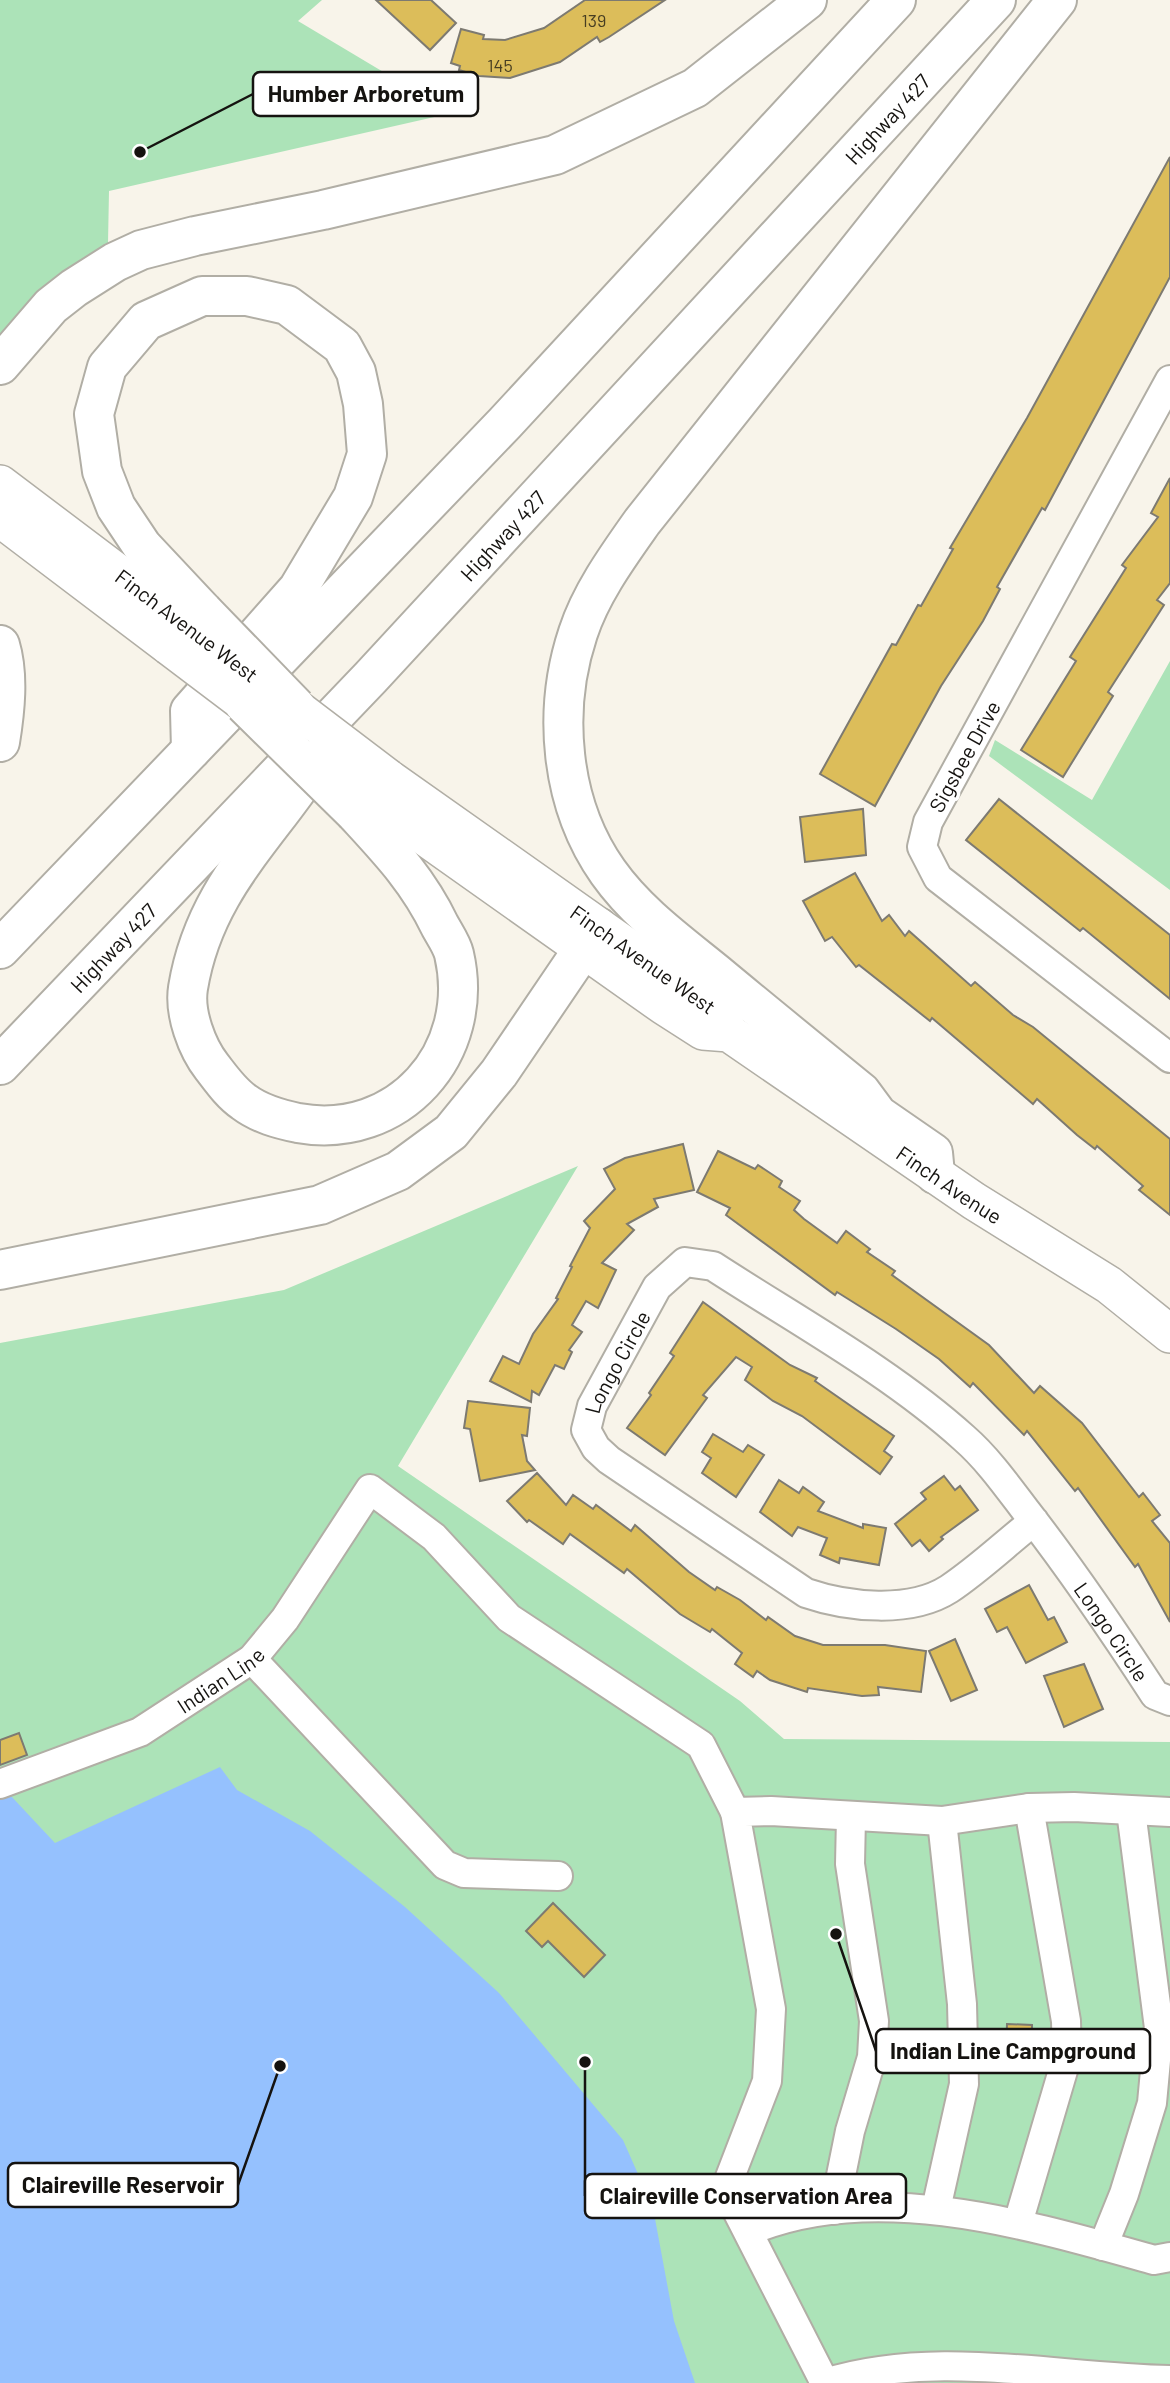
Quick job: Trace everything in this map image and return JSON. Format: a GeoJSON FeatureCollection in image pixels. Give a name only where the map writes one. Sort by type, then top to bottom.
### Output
{"type":"FeatureCollection","features":[{"type":"Feature","properties":{"kind":"highway"},"geometry":{"type":"LineString","coordinates":[[0,365],[59,300],[94,274],[132,254],[195,236],[323,210],[555,155],[695,88],[807,0]]}},
{"type":"Feature","properties":{"kind":"highway"},"geometry":{"type":"LineString","coordinates":[[0,949],[505,423],[895,0]]}},
{"type":"Feature","properties":{"kind":"highway","name":"Highway 427"},"geometry":{"type":"LineString","coordinates":[[0,1065],[371,677],[996,0]]}},
{"type":"Feature","properties":{"kind":"highway"},"geometry":{"type":"LineString","coordinates":[[935,1174],[933,1153],[878,1115],[861,1092],[666,933],[608,872],[586,832],[574,799],[566,766],[563,704],[578,632],[609,569],[642,522],[1057,0]]}},
{"type":"Feature","properties":{"kind":"highway"},"geometry":{"type":"LineString","coordinates":[[191,750],[190,711],[298,589],[353,497],[367,454],[363,404],[356,372],[342,346],[287,305],[247,296],[202,296],[146,321],[107,367],[94,414],[102,471],[116,507],[142,546],[186,627],[296,707]]}},
{"type":"Feature","properties":{"kind":"highway"},"geometry":{"type":"LineString","coordinates":[[0,645],[5,712],[0,742]]}},
{"type":"Feature","properties":{"kind":"highway"},"geometry":{"type":"LineString","coordinates":[[244,704],[371,796],[454,953],[459,1000],[451,1038],[439,1062],[419,1086],[380,1113],[345,1124],[316,1126],[281,1120],[244,1102],[228,1088],[205,1058],[194,1033],[187,990],[206,920],[241,861],[296,792],[371,677]]}},
{"type":"Feature","properties":{"kind":"highway"},"geometry":{"type":"LineString","coordinates":[[0,1270],[320,1205],[398,1171],[451,1132],[499,1073],[591,939]]}},
{"type":"Feature","properties":{"kind":"main road","name":"Finch Avenue West"},"geometry":{"type":"LineString","coordinates":[[0,484],[186,627],[244,704]]}},
{"type":"Feature","properties":{"kind":"main road","name":"Finch Avenue West"},"geometry":{"type":"LineString","coordinates":[[0,518],[186,627]]}},
{"type":"Feature","properties":{"kind":"main road","name":"Finch Avenue West"},"geometry":{"type":"LineString","coordinates":[[296,707],[371,796],[591,939],[670,994],[703,1031],[729,1033]]}},
{"type":"Feature","properties":{"kind":"main road","name":"Finch Avenue"},"geometry":{"type":"LineString","coordinates":[[729,1033],[935,1174],[1109,1285],[1170,1334]]}},
{"type":"Feature","properties":{"kind":"street","name":"Sigsbee Drive"},"geometry":{"type":"LineString","coordinates":[[1170,382],[928,822],[922,847],[938,878],[1170,1058]]}},
{"type":"Feature","properties":{"kind":"street","name":"Longo Circle"},"geometry":{"type":"LineString","coordinates":[[1034,1521],[947,1590],[911,1604],[835,1603],[806,1593],[609,1460],[596,1448],[586,1430],[591,1408],[657,1287],[685,1262],[713,1266],[866,1365],[964,1438],[1005,1482],[1089,1594],[1154,1695],[1170,1701]]}},
{"type":"Feature","properties":{"kind":"street","name":"Indian Line"},"geometry":{"type":"LineString","coordinates":[[0,1784],[141,1732],[252,1659],[285,1619],[370,1489],[434,1537],[509,1618],[701,1745],[735,1812]]}},
{"type":"Feature","properties":{"kind":"street"},"geometry":{"type":"LineString","coordinates":[[252,1659],[445,1865],[464,1873],[558,1877]]}},
{"type":"Feature","properties":{"kind":"street"},"geometry":{"type":"LineString","coordinates":[[1170,1812],[1074,1807],[1029,1808],[943,1821],[771,1811],[735,1812],[771,2009],[766,2081],[730,2177],[734,2205],[825,2383],[862,2371],[911,2365],[946,2374],[1170,2380]]}},
{"type":"Feature","properties":{"kind":"street"},"geometry":{"type":"LineString","coordinates":[[1018,2223],[1067,2057],[1066,2021],[1029,1808]]}},
{"type":"Feature","properties":{"kind":"street"},"geometry":{"type":"LineString","coordinates":[[1103,2246],[1124,2194],[1152,2103],[1159,2028],[1131,1811]]}},
{"type":"Feature","properties":{"kind":"street"},"geometry":{"type":"LineString","coordinates":[[834,2210],[850,2131],[872,2057],[873,2033],[850,1864],[851,1817]]}},
{"type":"Feature","properties":{"kind":"street"},"geometry":{"type":"LineString","coordinates":[[936,2209],[943,2165],[964,2084],[962,2004],[943,1821]]}},
{"type":"Feature","properties":{"kind":"street"},"geometry":{"type":"LineString","coordinates":[[748,2231],[777,2219],[834,2210],[936,2209],[1018,2223],[1154,2260],[1170,2257]]}},
{"type":"Feature","properties":{"kind":"green space"},"geometry":{"type":"Polygon","coordinates":[[[0,0],[322,0],[298,21],[452,113],[109,191],[108,243],[49,284],[23,308],[0,335],[0,0]]]}},
{"type":"Feature","properties":{"kind":"green space"},"geometry":{"type":"Polygon","coordinates":[[[1170,661],[1170,890],[989,756],[995,740],[1092,800],[1170,661]]]}},
{"type":"Feature","properties":{"kind":"green space"},"geometry":{"type":"Polygon","coordinates":[[[578,1166],[398,1466],[740,1701],[784,1739],[1170,1742],[1170,2383],[0,2383],[0,1343],[284,1290],[578,1166]]]}},
{"type":"Feature","properties":{"kind":"water"},"geometry":{"type":"Polygon","coordinates":[[[220,1767],[237,1790],[310,1831],[405,1907],[499,1993],[623,2140],[653,2208],[674,2321],[695,2383],[0,2383],[0,1768],[11,1796],[55,1843],[220,1767]]]}},
{"type":"Feature","properties":{"kind":"building"},"geometry":{"type":"Polygon","coordinates":[[[376,0],[431,0],[456,23],[430,50],[376,0]]]}},
{"type":"Feature","properties":{"kind":"building"},"geometry":{"type":"Polygon","coordinates":[[[585,0],[665,0],[600,42],[597,37],[560,62],[510,78],[479,76],[459,70],[460,66],[451,63],[461,29],[484,35],[483,39],[505,40],[544,28],[585,0]]]}},
{"type":"Feature","properties":{"kind":"building"},"geometry":{"type":"Polygon","coordinates":[[[1170,157],[1170,277],[1045,510],[1042,508],[997,587],[1000,589],[983,621],[941,686],[875,806],[820,774],[892,644],[896,645],[918,605],[921,606],[953,549],[950,548],[1027,418],[1170,157]]]}},
{"type":"Feature","properties":{"kind":"building"},"geometry":{"type":"Polygon","coordinates":[[[1170,478],[1170,583],[1157,600],[1164,605],[1108,692],[1113,696],[1063,777],[1021,750],[1076,661],[1070,657],[1126,568],[1122,565],[1158,517],[1151,513],[1170,478]]]}},
{"type":"Feature","properties":{"kind":"building"},"geometry":{"type":"Polygon","coordinates":[[[999,799],[1170,935],[1170,999],[1083,928],[1080,931],[966,840],[999,799]]]}},
{"type":"Feature","properties":{"kind":"building"},"geometry":{"type":"Polygon","coordinates":[[[863,809],[866,855],[805,862],[800,817],[863,809]]]}},
{"type":"Feature","properties":{"kind":"building"},"geometry":{"type":"Polygon","coordinates":[[[855,873],[882,921],[889,915],[905,936],[909,931],[971,986],[975,982],[1170,1139],[1170,1215],[1139,1190],[1143,1186],[1097,1146],[1095,1149],[1077,1135],[1037,1099],[1033,1104],[932,1018],[930,1021],[859,965],[856,967],[832,937],[825,941],[803,901],[855,873]]]}},
{"type":"Feature","properties":{"kind":"building"},"geometry":{"type":"Polygon","coordinates":[[[683,1144],[694,1190],[654,1199],[658,1207],[627,1224],[634,1230],[602,1263],[616,1270],[598,1308],[586,1301],[572,1325],[582,1332],[569,1350],[572,1352],[564,1369],[555,1365],[539,1395],[532,1391],[531,1402],[490,1381],[503,1356],[519,1364],[533,1334],[558,1299],[556,1298],[572,1267],[570,1266],[590,1228],[584,1221],[615,1189],[604,1169],[625,1158],[683,1144]]]}},
{"type":"Feature","properties":{"kind":"building"},"geometry":{"type":"Polygon","coordinates":[[[718,1151],[755,1169],[758,1165],[782,1181],[779,1187],[800,1201],[794,1210],[804,1219],[837,1243],[846,1231],[870,1249],[867,1252],[895,1271],[892,1275],[989,1345],[1034,1393],[1040,1386],[1082,1423],[1139,1497],[1143,1493],[1160,1515],[1152,1521],[1170,1543],[1170,1622],[1138,1564],[1135,1567],[1078,1488],[1075,1491],[1027,1431],[1024,1435],[973,1383],[970,1387],[939,1359],[896,1329],[837,1292],[835,1295],[726,1215],[730,1208],[697,1192],[718,1151]]]}},
{"type":"Feature","properties":{"kind":"building"},"geometry":{"type":"Polygon","coordinates":[[[703,1302],[790,1365],[817,1378],[815,1381],[894,1436],[884,1451],[892,1457],[880,1474],[802,1416],[773,1401],[745,1380],[752,1367],[736,1357],[703,1395],[707,1398],[665,1455],[627,1428],[651,1395],[649,1393],[674,1356],[670,1353],[703,1302]]]}},
{"type":"Feature","properties":{"kind":"building"},"geometry":{"type":"Polygon","coordinates":[[[468,1401],[530,1408],[527,1436],[522,1435],[527,1461],[535,1470],[480,1481],[470,1429],[464,1428],[468,1401]]]}},
{"type":"Feature","properties":{"kind":"building"},"geometry":{"type":"Polygon","coordinates":[[[713,1434],[743,1452],[748,1445],[764,1455],[736,1497],[702,1473],[711,1458],[702,1452],[713,1434]]]}},
{"type":"Feature","properties":{"kind":"building"},"geometry":{"type":"Polygon","coordinates":[[[537,1473],[566,1505],[573,1495],[593,1509],[596,1505],[631,1531],[635,1525],[689,1572],[715,1590],[717,1587],[740,1600],[766,1620],[768,1617],[795,1636],[823,1645],[885,1645],[926,1651],[921,1692],[878,1687],[879,1695],[862,1696],[808,1688],[807,1692],[770,1680],[757,1671],[753,1677],[735,1664],[742,1653],[712,1629],[710,1632],[680,1614],[627,1569],[624,1573],[570,1534],[563,1544],[529,1520],[527,1522],[507,1501],[537,1473]]]}},
{"type":"Feature","properties":{"kind":"building"},"geometry":{"type":"Polygon","coordinates":[[[944,1476],[955,1490],[960,1486],[978,1510],[941,1537],[943,1539],[929,1551],[920,1540],[912,1546],[895,1524],[926,1499],[921,1493],[944,1476]]]}},
{"type":"Feature","properties":{"kind":"building"},"geometry":{"type":"Polygon","coordinates":[[[779,1480],[799,1493],[803,1487],[824,1502],[818,1511],[863,1528],[863,1524],[886,1528],[879,1565],[840,1558],[839,1563],[820,1555],[827,1538],[798,1527],[792,1536],[760,1512],[779,1480]]]}},
{"type":"Feature","properties":{"kind":"building"},"geometry":{"type":"Polygon","coordinates":[[[1029,1585],[1048,1620],[1054,1617],[1067,1642],[1026,1663],[1007,1627],[997,1632],[985,1609],[1029,1585]]]}},
{"type":"Feature","properties":{"kind":"building"},"geometry":{"type":"Polygon","coordinates":[[[955,1639],[977,1690],[951,1701],[929,1651],[955,1639]]]}},
{"type":"Feature","properties":{"kind":"building"},"geometry":{"type":"Polygon","coordinates":[[[1084,1664],[1103,1709],[1064,1727],[1044,1676],[1084,1664]]]}},
{"type":"Feature","properties":{"kind":"building"},"geometry":{"type":"Polygon","coordinates":[[[19,1733],[27,1755],[0,1765],[0,1740],[19,1733]]]}},
{"type":"Feature","properties":{"kind":"building"},"geometry":{"type":"Polygon","coordinates":[[[553,1903],[605,1955],[584,1977],[548,1941],[542,1947],[526,1931],[553,1903]]]}},
{"type":"Feature","properties":{"kind":"building"},"geometry":{"type":"Polygon","coordinates":[[[1007,2024],[1032,2025],[1031,2061],[1015,2060],[1015,2054],[1006,2053],[1007,2024]]]}},
{"type":"Feature","properties":{"kind":"place","name":"Humber Arboretum"},"geometry":{"type":"Point","coordinates":[140,152]}},
{"type":"Feature","properties":{"kind":"place","name":"Indian Line Campground"},"geometry":{"type":"Point","coordinates":[836,1934]}},
{"type":"Feature","properties":{"kind":"place","name":"Claireville Conservation Area"},"geometry":{"type":"Point","coordinates":[585,2062]}},
{"type":"Feature","properties":{"kind":"place","name":"Claireville Reservoir"},"geometry":{"type":"Point","coordinates":[280,2066]}}]}
